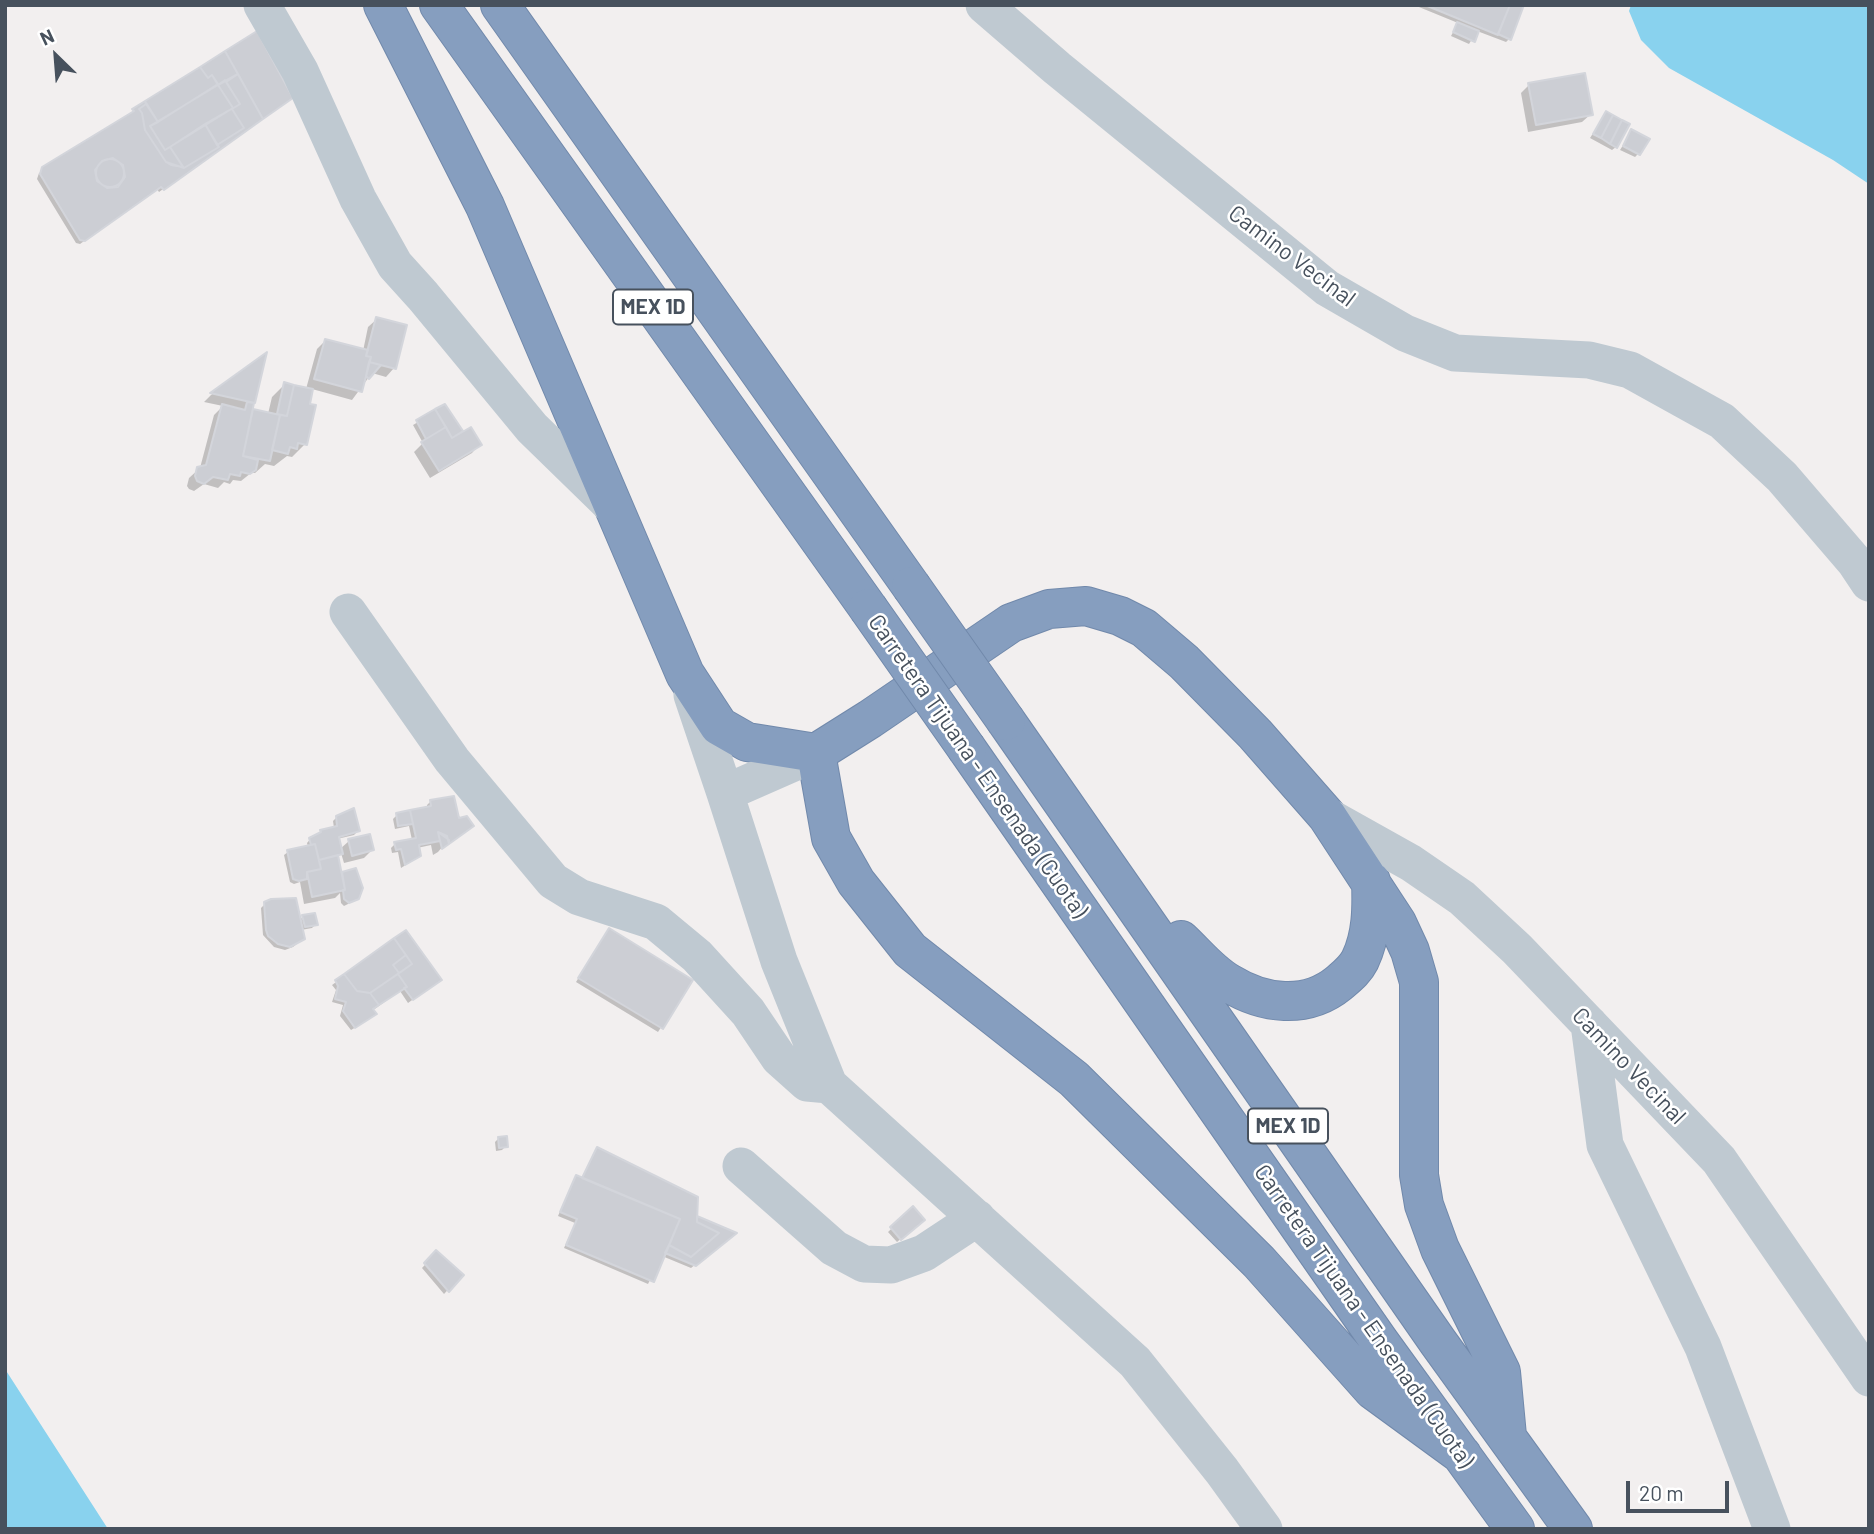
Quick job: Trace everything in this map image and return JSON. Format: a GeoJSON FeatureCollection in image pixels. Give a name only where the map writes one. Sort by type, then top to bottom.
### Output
{"type":"FeatureCollection","features":[{"type":"Feature","properties":{"kind":"highway"},"geometry":{"type":"LineString","coordinates":[[383,5],[485,206],[685,674],[719,726],[747,742],[816,753],[1011,623],[1049,609],[1086,606],[1120,616],[1144,628],[1184,662],[1255,734],[1327,816],[1397,923],[1410,951],[1419,982],[1419,1174],[1423,1205],[1440,1249],[1501,1371],[1507,1436]]}},
{"type":"Feature","properties":{"kind":"highway","name":"Carretera Tijuana - Ensenada (Cuota)"},"geometry":{"type":"LineString","coordinates":[[439,5],[868,608],[1371,1330],[1515,1529]]}},
{"type":"Feature","properties":{"kind":"highway","name":"Carretera Tijuana - Ensenada (Cuota)"},"geometry":{"type":"LineString","coordinates":[[500,5],[1130,897],[1438,1342],[1573,1529]]}},
{"type":"Feature","properties":{"kind":"highway"},"geometry":{"type":"LineString","coordinates":[[816,753],[831,838],[856,882],[910,950],[1074,1079],[1259,1262],[1373,1390],[1462,1455]]}},
{"type":"Feature","properties":{"kind":"highway"},"geometry":{"type":"LineString","coordinates":[[1130,897],[1171,930],[1217,976],[1231,985],[1276,1002],[1295,1003],[1332,989],[1352,973],[1368,937],[1372,915],[1371,881]]}},
{"type":"Feature","properties":{"kind":"street"},"geometry":{"type":"LineString","coordinates":[[262,5],[300,71],[358,199],[395,265],[532,428],[610,503]]}},
{"type":"Feature","properties":{"kind":"street","name":"Camino Vecinal"},"geometry":{"type":"LineString","coordinates":[[984,5],[1057,68],[1327,288],[1405,334],[1455,353],[1589,360],[1630,370],[1722,421],[1782,477],[1856,562],[1869,583]]}},
{"type":"Feature","properties":{"kind":"street"},"geometry":{"type":"LineString","coordinates":[[348,612],[452,760],[553,881],[579,897],[656,922],[697,956],[748,1012],[779,1058],[807,1083],[829,1085]]}},
{"type":"Feature","properties":{"kind":"street"},"geometry":{"type":"LineString","coordinates":[[685,674],[779,961],[829,1085],[1135,1362],[1222,1471],[1264,1529]]}},
{"type":"Feature","properties":{"kind":"street"},"geometry":{"type":"LineString","coordinates":[[725,793],[816,753]]}},
{"type":"Feature","properties":{"kind":"street","name":"Camino Vecinal"},"geometry":{"type":"LineString","coordinates":[[1327,816],[1411,863],[1462,898],[1517,948],[1719,1160],[1869,1378]]}},
{"type":"Feature","properties":{"kind":"street"},"geometry":{"type":"LineString","coordinates":[[1589,1024],[1605,1146],[1703,1347],[1772,1529]]}},
{"type":"Feature","properties":{"kind":"street"},"geometry":{"type":"LineString","coordinates":[[741,1166],[834,1248],[864,1264],[891,1265],[924,1253],[977,1218]]}},
{"type":"Feature","properties":{"kind":"water"},"geometry":{"type":"Polygon","coordinates":[[[1631,5],[1869,5],[1869,184],[1833,160],[1669,68],[1641,40],[1629,11],[1631,5]]]}},
{"type":"Feature","properties":{"kind":"water"},"geometry":{"type":"Polygon","coordinates":[[[5,1369],[108,1529],[5,1529],[5,1369]]]}},
{"type":"Feature","properties":{"kind":"building"},"geometry":{"type":"Polygon","coordinates":[[[1425,5],[1510,5],[1498,35],[1425,5]]]}},
{"type":"Feature","properties":{"kind":"building"},"geometry":{"type":"Polygon","coordinates":[[[1510,5],[1524,5],[1511,40],[1498,34],[1510,5]]]}},
{"type":"Feature","properties":{"kind":"building"},"geometry":{"type":"Polygon","coordinates":[[[1457,22],[1479,31],[1475,42],[1453,32],[1457,22]]]}},
{"type":"Feature","properties":{"kind":"building"},"geometry":{"type":"Polygon","coordinates":[[[257,31],[293,98],[263,119],[225,51],[257,31]]]}},
{"type":"Feature","properties":{"kind":"building"},"geometry":{"type":"Polygon","coordinates":[[[225,51],[238,74],[218,85],[212,75],[208,78],[200,67],[225,51]]]}},
{"type":"Feature","properties":{"kind":"building"},"geometry":{"type":"Polygon","coordinates":[[[200,67],[208,78],[212,75],[218,84],[158,122],[145,101],[200,67]]]}},
{"type":"Feature","properties":{"kind":"building"},"geometry":{"type":"Polygon","coordinates":[[[1585,73],[1593,115],[1536,125],[1528,83],[1585,73]]]}},
{"type":"Feature","properties":{"kind":"building"},"geometry":{"type":"Polygon","coordinates":[[[238,74],[263,119],[164,190],[161,187],[85,241],[80,240],[40,174],[42,167],[134,111],[132,109],[145,101],[146,104],[139,109],[145,130],[166,162],[184,168],[244,128],[232,109],[240,104],[226,82],[238,74]],[[113,158],[102,161],[95,170],[97,181],[107,188],[118,187],[125,177],[123,165],[113,158]]]}},
{"type":"Feature","properties":{"kind":"building"},"geometry":{"type":"Polygon","coordinates":[[[225,80],[240,104],[232,109],[244,128],[217,145],[205,124],[233,108],[218,85],[225,80]]]}},
{"type":"Feature","properties":{"kind":"building"},"geometry":{"type":"Polygon","coordinates":[[[218,85],[233,108],[165,150],[150,126],[218,85]]]}},
{"type":"Feature","properties":{"kind":"building"},"geometry":{"type":"Polygon","coordinates":[[[146,104],[158,122],[150,126],[165,150],[170,147],[183,167],[166,162],[145,130],[139,109],[146,104]]]}},
{"type":"Feature","properties":{"kind":"building"},"geometry":{"type":"Polygon","coordinates":[[[1606,111],[1613,115],[1601,138],[1593,134],[1606,111]]]}},
{"type":"Feature","properties":{"kind":"building"},"geometry":{"type":"Polygon","coordinates":[[[1613,115],[1622,120],[1610,144],[1601,138],[1613,115]]]}},
{"type":"Feature","properties":{"kind":"building"},"geometry":{"type":"Polygon","coordinates":[[[1622,120],[1630,124],[1617,148],[1610,144],[1622,120]]]}},
{"type":"Feature","properties":{"kind":"building"},"geometry":{"type":"Polygon","coordinates":[[[205,124],[219,147],[184,168],[170,147],[205,124]]]}},
{"type":"Feature","properties":{"kind":"building"},"geometry":{"type":"Polygon","coordinates":[[[1631,129],[1650,139],[1640,155],[1623,146],[1631,129]]]}},
{"type":"Feature","properties":{"kind":"building"},"geometry":{"type":"Polygon","coordinates":[[[110,159],[120,163],[124,173],[120,183],[110,187],[100,183],[96,173],[100,163],[110,159]]]}},
{"type":"Feature","properties":{"kind":"building"},"geometry":{"type":"Polygon","coordinates":[[[376,317],[407,325],[396,369],[369,362],[371,357],[366,356],[376,317]]]}},
{"type":"Feature","properties":{"kind":"building"},"geometry":{"type":"Polygon","coordinates":[[[325,339],[368,350],[366,356],[371,357],[362,392],[314,379],[325,339]]]}},
{"type":"Feature","properties":{"kind":"building"},"geometry":{"type":"Polygon","coordinates":[[[267,352],[255,403],[210,393],[267,352]]]}},
{"type":"Feature","properties":{"kind":"building"},"geometry":{"type":"Polygon","coordinates":[[[369,362],[381,365],[369,379],[366,376],[369,362]]]}},
{"type":"Feature","properties":{"kind":"building"},"geometry":{"type":"Polygon","coordinates":[[[284,382],[294,385],[287,416],[277,414],[284,382]]]}},
{"type":"Feature","properties":{"kind":"building"},"geometry":{"type":"Polygon","coordinates":[[[294,385],[313,389],[310,404],[316,405],[307,445],[298,443],[297,449],[290,447],[288,454],[272,450],[280,415],[287,416],[294,385]]]}},
{"type":"Feature","properties":{"kind":"building"},"geometry":{"type":"Polygon","coordinates":[[[247,402],[254,403],[243,456],[258,460],[256,470],[250,474],[241,472],[240,476],[230,474],[228,480],[213,477],[204,484],[197,481],[197,467],[206,465],[222,404],[245,410],[247,402]]]}},
{"type":"Feature","properties":{"kind":"building"},"geometry":{"type":"Polygon","coordinates":[[[445,404],[463,431],[452,438],[435,409],[445,404]]]}},
{"type":"Feature","properties":{"kind":"building"},"geometry":{"type":"Polygon","coordinates":[[[253,409],[280,415],[270,461],[243,456],[253,409]]]}},
{"type":"Feature","properties":{"kind":"building"},"geometry":{"type":"Polygon","coordinates":[[[435,409],[446,427],[426,439],[416,420],[435,409]]]}},
{"type":"Feature","properties":{"kind":"building"},"geometry":{"type":"Polygon","coordinates":[[[446,427],[452,438],[471,427],[482,445],[439,471],[421,442],[446,427]]]}},
{"type":"Feature","properties":{"kind":"building"},"geometry":{"type":"Polygon","coordinates":[[[454,796],[459,818],[467,816],[474,826],[449,844],[447,836],[438,832],[440,841],[419,845],[421,856],[405,865],[401,849],[396,850],[394,842],[416,838],[410,810],[431,806],[430,800],[454,796]]]}},
{"type":"Feature","properties":{"kind":"building"},"geometry":{"type":"Polygon","coordinates":[[[354,808],[360,831],[339,837],[343,854],[319,860],[315,844],[311,845],[309,838],[321,832],[320,830],[337,826],[336,816],[354,808]]]}},
{"type":"Feature","properties":{"kind":"building"},"geometry":{"type":"Polygon","coordinates":[[[410,810],[413,824],[398,826],[396,813],[410,810]]]}},
{"type":"Feature","properties":{"kind":"building"},"geometry":{"type":"Polygon","coordinates":[[[438,832],[449,840],[449,844],[442,849],[438,832]]]}},
{"type":"Feature","properties":{"kind":"building"},"geometry":{"type":"Polygon","coordinates":[[[370,834],[374,850],[352,856],[348,839],[370,834]]]}},
{"type":"Feature","properties":{"kind":"building"},"geometry":{"type":"Polygon","coordinates":[[[315,844],[321,869],[307,872],[307,879],[293,879],[287,850],[315,844]]]}},
{"type":"Feature","properties":{"kind":"building"},"geometry":{"type":"Polygon","coordinates":[[[338,855],[345,890],[312,897],[307,872],[321,869],[319,860],[338,855]]]}},
{"type":"Feature","properties":{"kind":"building"},"geometry":{"type":"Polygon","coordinates":[[[356,868],[363,888],[359,899],[349,903],[344,899],[342,872],[356,868]]]}},
{"type":"Feature","properties":{"kind":"building"},"geometry":{"type":"Polygon","coordinates":[[[296,898],[305,939],[290,947],[278,944],[268,936],[266,930],[264,902],[271,899],[296,898]]]}},
{"type":"Feature","properties":{"kind":"building"},"geometry":{"type":"Polygon","coordinates":[[[315,913],[318,925],[305,927],[302,915],[315,913]]]}},
{"type":"Feature","properties":{"kind":"building"},"geometry":{"type":"Polygon","coordinates":[[[609,928],[693,980],[663,1029],[578,978],[609,928]]]}},
{"type":"Feature","properties":{"kind":"building"},"geometry":{"type":"Polygon","coordinates":[[[406,930],[442,980],[413,1000],[398,974],[412,964],[394,938],[406,930]]]}},
{"type":"Feature","properties":{"kind":"building"},"geometry":{"type":"Polygon","coordinates":[[[394,938],[406,955],[393,965],[399,973],[370,993],[357,991],[344,974],[394,938]]]}},
{"type":"Feature","properties":{"kind":"building"},"geometry":{"type":"Polygon","coordinates":[[[406,955],[412,964],[399,973],[393,965],[406,955]]]}},
{"type":"Feature","properties":{"kind":"building"},"geometry":{"type":"Polygon","coordinates":[[[344,974],[357,991],[370,993],[379,1005],[373,1009],[377,1014],[355,1028],[343,1011],[346,1002],[335,999],[338,986],[335,980],[344,974]]]}},
{"type":"Feature","properties":{"kind":"building"},"geometry":{"type":"Polygon","coordinates":[[[398,974],[407,987],[379,1005],[370,993],[398,974]]]}},
{"type":"Feature","properties":{"kind":"building"},"geometry":{"type":"Polygon","coordinates":[[[507,1136],[508,1147],[499,1148],[498,1137],[507,1136]]]}},
{"type":"Feature","properties":{"kind":"building"},"geometry":{"type":"Polygon","coordinates":[[[597,1147],[698,1197],[697,1222],[719,1233],[691,1257],[669,1245],[680,1219],[582,1178],[597,1147]]]}},
{"type":"Feature","properties":{"kind":"building"},"geometry":{"type":"Polygon","coordinates":[[[576,1175],[680,1219],[654,1282],[566,1245],[577,1219],[560,1212],[576,1175]]]}},
{"type":"Feature","properties":{"kind":"building"},"geometry":{"type":"Polygon","coordinates":[[[913,1206],[925,1220],[901,1240],[890,1227],[913,1206]]]}},
{"type":"Feature","properties":{"kind":"building"},"geometry":{"type":"Polygon","coordinates":[[[697,1216],[737,1233],[696,1266],[665,1253],[669,1245],[691,1257],[719,1233],[697,1222],[697,1216]]]}},
{"type":"Feature","properties":{"kind":"building"},"geometry":{"type":"Polygon","coordinates":[[[436,1250],[464,1275],[449,1292],[424,1263],[436,1250]]]}}]}
